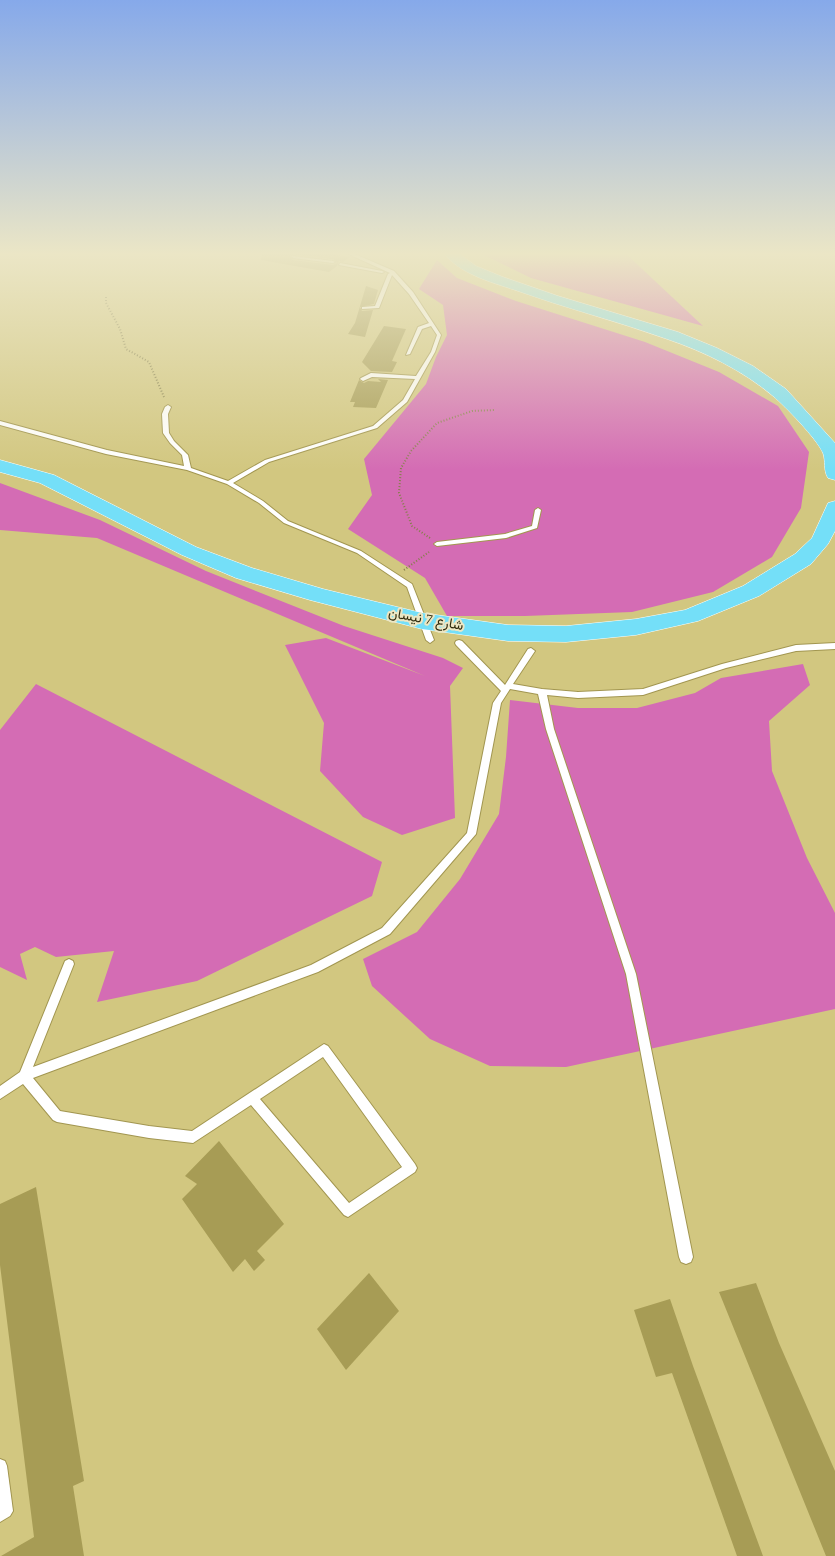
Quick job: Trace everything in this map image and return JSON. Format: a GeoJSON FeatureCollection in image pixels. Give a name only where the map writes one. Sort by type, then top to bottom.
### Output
{"type":"FeatureCollection","features":[{"type":"Feature","properties":{"kind":"main road"},"geometry":{"type":"LineString","coordinates":[[637,325],[704,348],[762,378],[797,408],[832,454],[835,474]]}},
{"type":"Feature","properties":{"kind":"main road"},"geometry":{"type":"LineString","coordinates":[[653,325],[711,344],[771,376],[809,407],[835,439]]}},
{"type":"Feature","properties":{"kind":"main road","name":"شارع 7 نيسان"},"geometry":{"type":"LineString","coordinates":[[0,466],[47,479],[188,551],[244,574],[426,630],[459,643],[531,651],[570,649],[642,641],[704,628],[767,603],[818,566],[835,548]]}},
{"type":"Feature","properties":{"kind":"main road","name":"شارع 7 نيسان"},"geometry":{"type":"LineString","coordinates":[[0,476],[36,486],[177,560],[234,582],[306,607],[426,630],[566,634],[636,627],[690,616],[751,592],[803,559],[821,540],[835,507]]}},
{"type":"Feature","properties":{"kind":"lane"},"geometry":{"type":"LineString","coordinates":[[408,354],[420,328],[430,325]]}},
{"type":"Feature","properties":{"kind":"lane"},"geometry":{"type":"LineString","coordinates":[[228,483],[267,461],[375,427],[405,401],[433,352],[439,335],[432,325]]}},
{"type":"Feature","properties":{"kind":"lane"},"geometry":{"type":"LineString","coordinates":[[364,379],[371,375],[418,378]]}},
{"type":"Feature","properties":{"kind":"lane"},"geometry":{"type":"LineString","coordinates":[[168,407],[166,433],[185,455],[188,468]]}},
{"type":"Feature","properties":{"kind":"lane"},"geometry":{"type":"LineString","coordinates":[[0,423],[106,452],[188,468],[228,483],[261,502],[286,522],[359,552],[410,586],[426,630]]}},
{"type":"Feature","properties":{"kind":"lane"},"geometry":{"type":"LineString","coordinates":[[438,544],[506,536],[535,527],[538,510]]}},
{"type":"Feature","properties":{"kind":"lane"},"geometry":{"type":"LineString","coordinates":[[459,643],[507,688],[578,695],[643,692],[724,666],[796,648],[835,646]]}},
{"type":"Feature","properties":{"kind":"lane"},"geometry":{"type":"LineString","coordinates":[[0,1093],[24,1076],[314,969],[386,931],[471,834],[497,703],[531,651]]}},
{"type":"Feature","properties":{"kind":"lane"},"geometry":{"type":"LineString","coordinates":[[542,692],[550,730],[631,974],[686,1257]]}},
{"type":"Feature","properties":{"kind":"lane"},"geometry":{"type":"LineString","coordinates":[[24,1076],[69,964]]}},
{"type":"Feature","properties":{"kind":"lane"},"geometry":{"type":"LineString","coordinates":[[24,1076],[57,1116],[149,1132],[193,1137],[324,1050],[411,1168],[348,1211],[252,1098]]}},
{"type":"Feature","properties":{"kind":"lane"},"geometry":{"type":"LineString","coordinates":[[0,1466],[5,1511],[0,1514]]}},
{"type":"Feature","properties":{"kind":"path"},"geometry":{"type":"LineString","coordinates":[[118,325],[126,349],[149,362],[168,407]]}},
{"type":"Feature","properties":{"kind":"path"},"geometry":{"type":"LineString","coordinates":[[395,576],[438,544],[412,526],[399,493],[401,468],[411,451],[437,423],[472,411],[494,410]]}},
{"type":"Feature","properties":{"kind":"shaded area"},"geometry":{"type":"Polygon","coordinates":[[[446,325],[590,325],[645,342],[719,372],[778,406],[809,452],[801,508],[772,557],[713,592],[632,612],[525,616],[447,616],[425,578],[348,529],[372,495],[364,459],[426,384],[447,335],[446,325]]]}},
{"type":"Feature","properties":{"kind":"shaded area"},"geometry":{"type":"Polygon","coordinates":[[[0,483],[100,520],[206,571],[344,626],[443,658],[463,668],[450,686],[455,818],[402,835],[363,817],[320,771],[324,723],[285,645],[326,638],[425,676],[97,538],[0,530],[0,483]]]}},
{"type":"Feature","properties":{"kind":"shaded area"},"geometry":{"type":"Polygon","coordinates":[[[803,664],[810,685],[769,721],[772,771],[807,858],[835,913],[835,1009],[566,1067],[490,1066],[430,1039],[372,986],[363,959],[417,932],[460,879],[499,814],[510,700],[578,708],[637,708],[695,693],[721,678],[803,664]]]}},
{"type":"Feature","properties":{"kind":"shaded area"},"geometry":{"type":"Polygon","coordinates":[[[36,684],[382,862],[372,896],[197,981],[97,1002],[114,951],[56,957],[35,947],[20,954],[27,980],[0,967],[0,730],[36,684]]]}},
{"type":"Feature","properties":{"kind":"building"},"geometry":{"type":"Polygon","coordinates":[[[354,325],[369,325],[365,337],[348,334],[354,325]]]}},
{"type":"Feature","properties":{"kind":"building"},"geometry":{"type":"Polygon","coordinates":[[[384,326],[406,329],[392,361],[397,362],[392,372],[371,371],[362,362],[384,326]]]}},
{"type":"Feature","properties":{"kind":"building"},"geometry":{"type":"Polygon","coordinates":[[[378,379],[388,380],[376,408],[353,407],[355,402],[350,402],[359,380],[364,383],[368,381],[381,382],[378,379]]]}},
{"type":"Feature","properties":{"kind":"building"},"geometry":{"type":"Polygon","coordinates":[[[219,1141],[284,1224],[257,1251],[265,1260],[254,1271],[245,1259],[233,1272],[182,1199],[197,1184],[185,1176],[219,1141]]]}},
{"type":"Feature","properties":{"kind":"building"},"geometry":{"type":"Polygon","coordinates":[[[36,1187],[84,1481],[73,1486],[84,1556],[1,1556],[34,1537],[0,1265],[0,1204],[36,1187]]]}},
{"type":"Feature","properties":{"kind":"building"},"geometry":{"type":"Polygon","coordinates":[[[369,1273],[399,1311],[346,1370],[317,1329],[369,1273]]]}},
{"type":"Feature","properties":{"kind":"building"},"geometry":{"type":"Polygon","coordinates":[[[756,1283],[779,1343],[835,1471],[835,1556],[826,1556],[719,1292],[756,1283]]]}},
{"type":"Feature","properties":{"kind":"building"},"geometry":{"type":"Polygon","coordinates":[[[670,1299],[763,1556],[737,1556],[672,1373],[656,1377],[634,1310],[670,1299]]]}}]}
